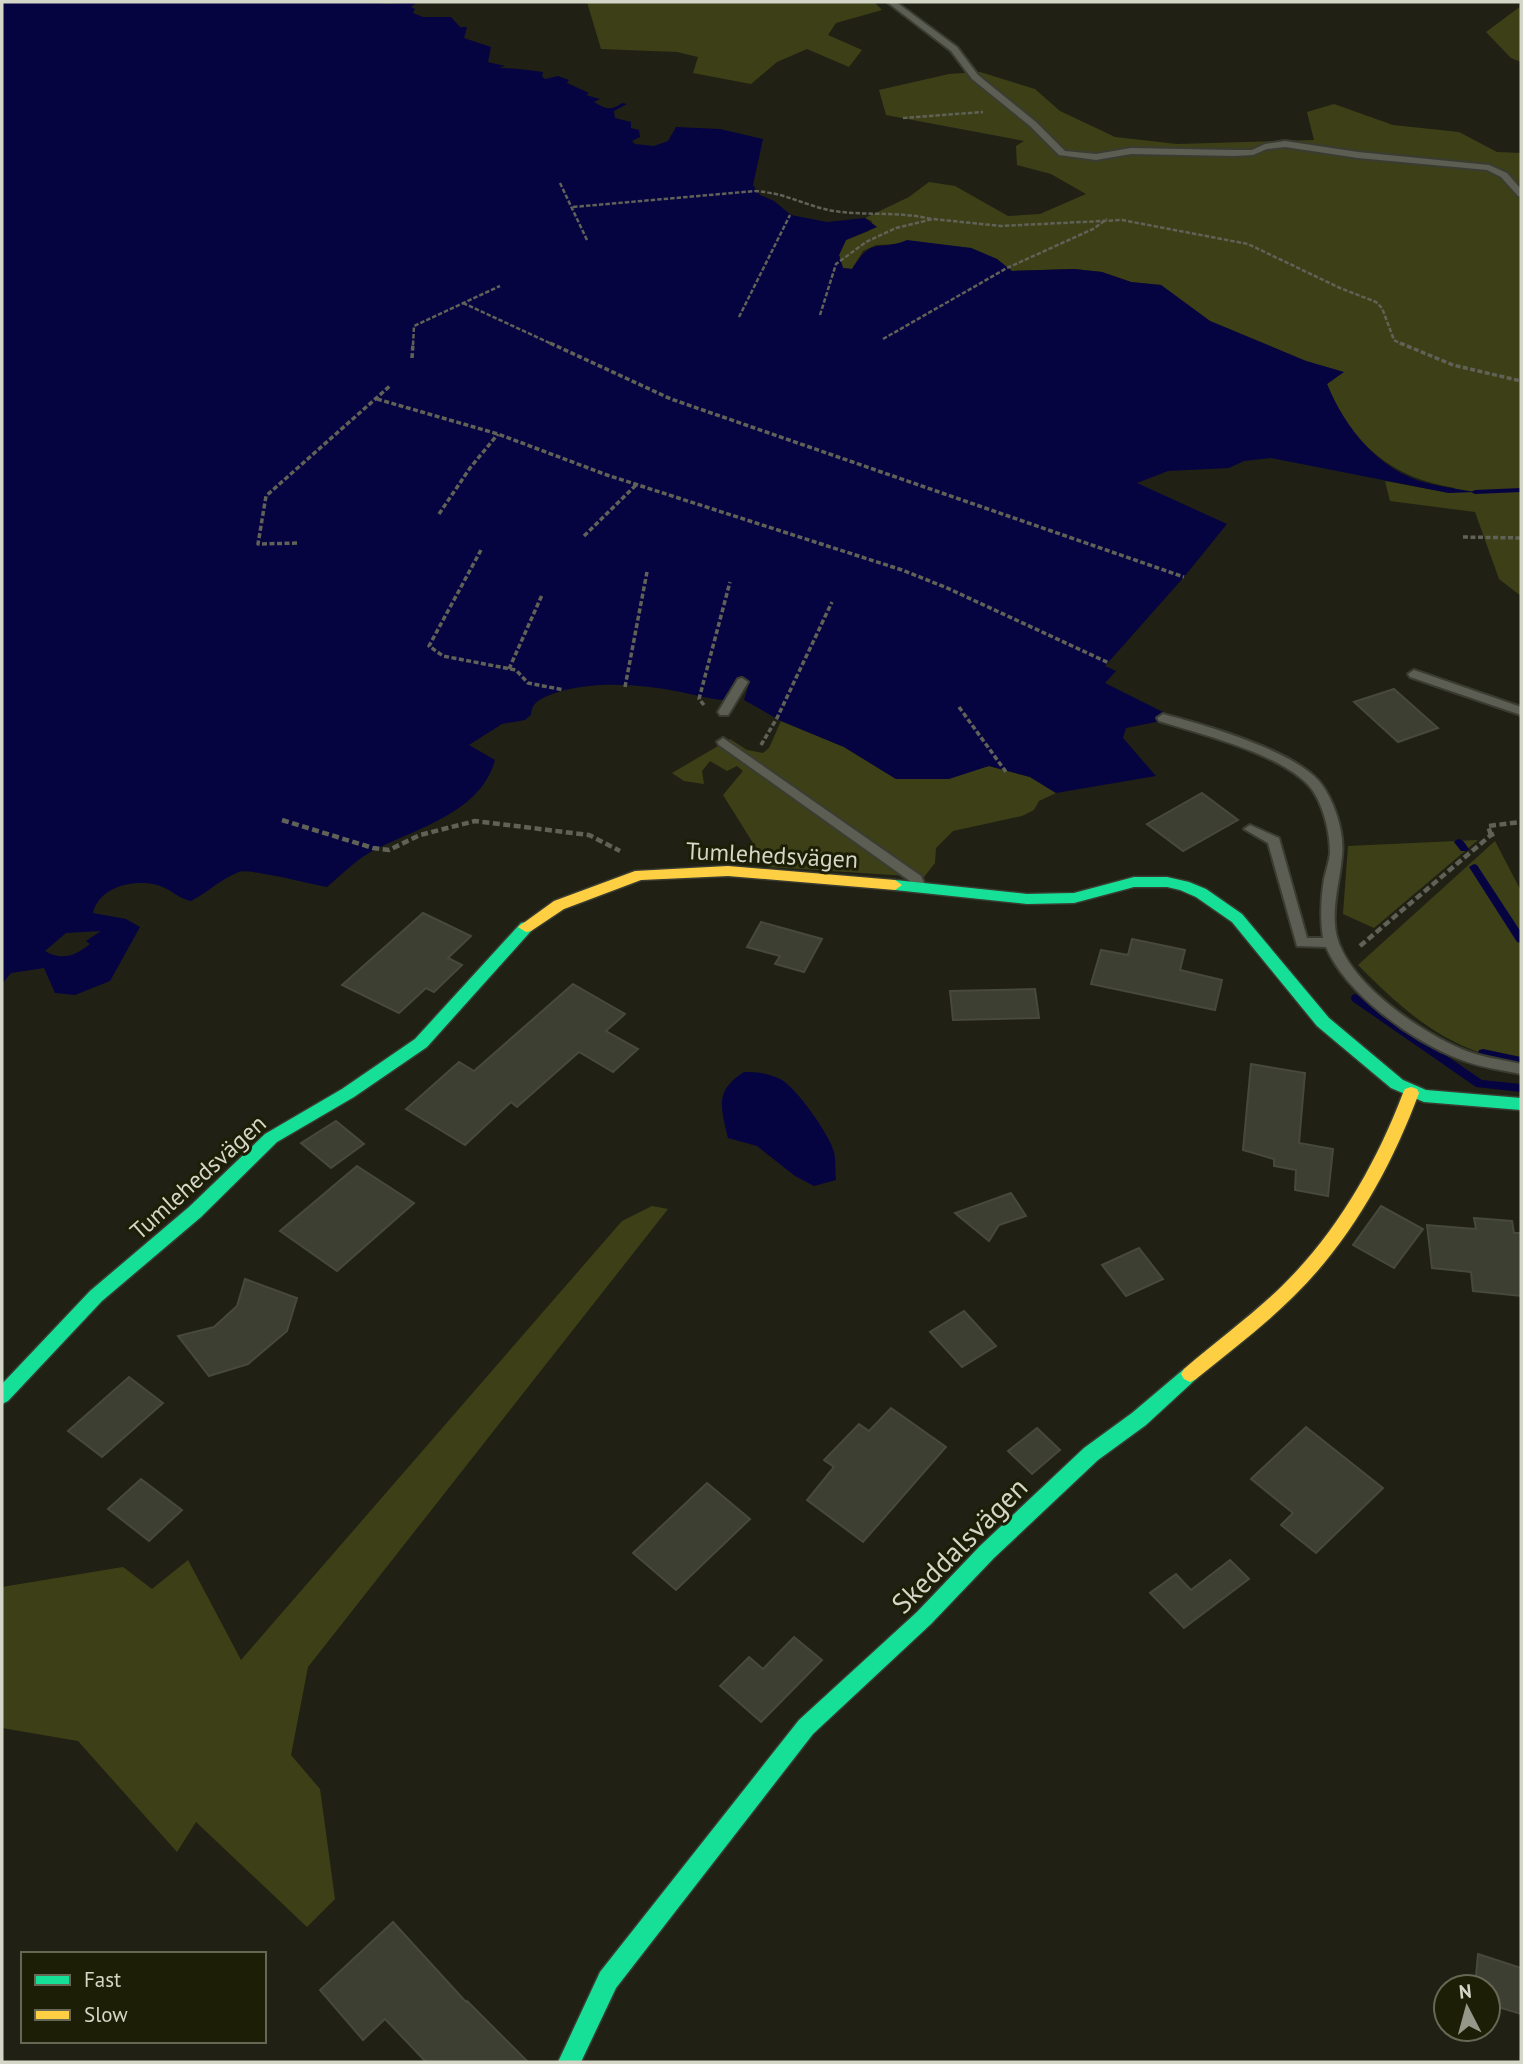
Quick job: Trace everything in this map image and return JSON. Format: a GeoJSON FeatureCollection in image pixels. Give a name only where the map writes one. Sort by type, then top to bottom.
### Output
{"type":"FeatureCollection","features":[{"type":"Feature","properties":{"kind":"street","name":"Tumlehedsvägen"},"geometry":{"type":"LineString","coordinates":[[2,1396],[96,1296],[195,1212],[271,1138],[348,1093],[421,1043],[521,931],[559,905],[618,882],[656,872],[728,871],[1027,899],[1074,898],[1134,882],[1167,882],[1201,893],[1237,918],[1323,1022],[1411,1093],[1521,1104]]}},
{"type":"Feature","properties":{"kind":"street","name":"Skeddalsvägen"},"geometry":{"type":"LineString","coordinates":[[569,2062],[608,1980],[806,1727],[924,1618],[987,1552],[1091,1454],[1139,1419],[1299,1280],[1362,1198],[1402,1119],[1411,1093]]}},
{"type":"Feature","properties":{"kind":"lane"},"geometry":{"type":"LineString","coordinates":[[891,2],[954,50],[975,77],[1062,153],[1096,157],[1131,151],[1253,152],[1285,144],[1358,155],[1489,168],[1504,175],[1521,194]]}},
{"type":"Feature","properties":{"kind":"lane"},"geometry":{"type":"LineString","coordinates":[[1414,674],[1521,711]]}},
{"type":"Feature","properties":{"kind":"lane"},"geometry":{"type":"LineString","coordinates":[[724,712],[742,682]]}},
{"type":"Feature","properties":{"kind":"lane"},"geometry":{"type":"LineString","coordinates":[[1163,718],[1216,735],[1296,768],[1316,785],[1329,815],[1336,852],[1330,881],[1330,942],[1341,962],[1381,1002],[1422,1034],[1463,1055],[1521,1069]]}},
{"type":"Feature","properties":{"kind":"lane"},"geometry":{"type":"LineString","coordinates":[[723,743],[916,879],[919,887]]}},
{"type":"Feature","properties":{"kind":"lane"},"geometry":{"type":"LineString","coordinates":[[1250,829],[1274,841],[1302,943],[1330,942]]}},
{"type":"Feature","properties":{"kind":"path"},"geometry":{"type":"LineString","coordinates":[[903,118],[1015,110]]}},
{"type":"Feature","properties":{"kind":"path"},"geometry":{"type":"LineString","coordinates":[[560,183],[587,240]]}},
{"type":"Feature","properties":{"kind":"path"},"geometry":{"type":"LineString","coordinates":[[573,207],[755,191],[783,194],[825,210],[857,214],[885,211],[1001,226],[1107,219],[1248,244],[1339,288],[1376,302],[1382,308],[1394,340],[1406,347],[1453,365],[1521,381]]}},
{"type":"Feature","properties":{"kind":"path"},"geometry":{"type":"LineString","coordinates":[[739,317],[790,215]]}},
{"type":"Feature","properties":{"kind":"path"},"geometry":{"type":"LineString","coordinates":[[820,315],[836,264],[840,260],[879,234],[933,219]]}},
{"type":"Feature","properties":{"kind":"path"},"geometry":{"type":"LineString","coordinates":[[883,339],[1007,268],[1093,229],[1107,219]]}},
{"type":"Feature","properties":{"kind":"path"},"geometry":{"type":"LineString","coordinates":[[412,358],[414,326],[500,286]]}},
{"type":"Feature","properties":{"kind":"path"},"geometry":{"type":"LineString","coordinates":[[463,303],[671,399],[1184,577]]}},
{"type":"Feature","properties":{"kind":"path"},"geometry":{"type":"LineString","coordinates":[[297,542],[258,544],[266,496],[391,385]]}},
{"type":"Feature","properties":{"kind":"path"},"geometry":{"type":"LineString","coordinates":[[377,399],[498,434],[607,475],[913,575],[1108,663]]}},
{"type":"Feature","properties":{"kind":"path"},"geometry":{"type":"LineString","coordinates":[[439,514],[470,468],[498,434]]}},
{"type":"Feature","properties":{"kind":"path"},"geometry":{"type":"LineString","coordinates":[[584,536],[637,484]]}},
{"type":"Feature","properties":{"kind":"path"},"geometry":{"type":"LineString","coordinates":[[1463,537],[1521,538]]}},
{"type":"Feature","properties":{"kind":"path"},"geometry":{"type":"LineString","coordinates":[[481,550],[429,646],[443,656],[516,670],[527,683],[564,690]]}},
{"type":"Feature","properties":{"kind":"path"},"geometry":{"type":"LineString","coordinates":[[625,687],[647,572]]}},
{"type":"Feature","properties":{"kind":"path"},"geometry":{"type":"LineString","coordinates":[[699,699],[730,582]]}},
{"type":"Feature","properties":{"kind":"path"},"geometry":{"type":"LineString","coordinates":[[509,669],[542,594]]}},
{"type":"Feature","properties":{"kind":"path"},"geometry":{"type":"LineString","coordinates":[[760,748],[832,602]]}},
{"type":"Feature","properties":{"kind":"path"},"geometry":{"type":"LineString","coordinates":[[959,707],[1006,772]]}},
{"type":"Feature","properties":{"kind":"path"},"geometry":{"type":"LineString","coordinates":[[282,820],[373,848],[389,850],[420,835],[475,821],[589,835]]}},
{"type":"Feature","properties":{"kind":"path"},"geometry":{"type":"LineString","coordinates":[[1341,962],[1494,834],[1488,827],[1521,822]]}},
{"type":"Feature","properties":{"kind":"green space"},"geometry":{"type":"Polygon","coordinates":[[[587,2],[874,2],[882,10],[836,23],[828,35],[862,50],[849,67],[807,49],[777,62],[751,84],[693,73],[698,57],[677,52],[601,49],[587,2]]]}},
{"type":"Feature","properties":{"kind":"green space"},"geometry":{"type":"Polygon","coordinates":[[[1521,6],[1521,62],[1511,58],[1486,32],[1521,6]]]}},
{"type":"Feature","properties":{"kind":"green space"},"geometry":{"type":"Polygon","coordinates":[[[980,72],[1035,89],[1060,111],[1115,137],[1177,144],[1314,140],[1307,112],[1334,104],[1393,125],[1459,132],[1497,152],[1521,153],[1521,596],[1499,579],[1475,512],[1390,501],[1385,481],[1449,493],[1455,488],[1432,483],[1393,467],[1362,441],[1337,405],[1327,384],[1343,372],[1306,361],[1210,321],[1161,285],[1131,282],[1102,272],[1074,269],[1012,271],[997,259],[971,248],[924,243],[876,245],[863,251],[852,269],[843,268],[839,255],[846,240],[869,231],[872,221],[865,218],[909,197],[929,182],[955,186],[1008,216],[1040,214],[1086,194],[1051,174],[1017,165],[1016,146],[1024,141],[886,115],[879,90],[949,74],[980,72]]]}},
{"type":"Feature","properties":{"kind":"green space"},"geometry":{"type":"Polygon","coordinates":[[[781,721],[844,747],[896,779],[989,766],[1030,777],[1056,793],[1039,801],[1034,810],[1022,816],[953,831],[936,848],[935,863],[924,877],[768,867],[723,795],[743,771],[737,766],[727,771],[710,761],[702,771],[704,784],[684,781],[672,773],[730,739],[747,750],[763,753],[769,748],[781,721]]]}},
{"type":"Feature","properties":{"kind":"green space"},"geometry":{"type":"Polygon","coordinates":[[[1478,840],[1374,928],[1343,914],[1348,846],[1478,840]]]}},
{"type":"Feature","properties":{"kind":"green space"},"geometry":{"type":"Polygon","coordinates":[[[1495,841],[1521,891],[1521,1063],[1472,1050],[1431,1028],[1394,1000],[1358,965],[1495,841]]]}},
{"type":"Feature","properties":{"kind":"green space"},"geometry":{"type":"Polygon","coordinates":[[[652,1206],[668,1209],[308,1667],[291,1755],[320,1789],[335,1899],[307,1927],[196,1822],[177,1852],[78,1741],[2,1728],[2,1587],[123,1567],[152,1589],[188,1560],[241,1660],[622,1221],[652,1206]]]}},
{"type":"Feature","properties":{"kind":"shaded area"},"geometry":{"type":"Polygon","coordinates":[[[2,2],[418,2],[411,7],[415,9],[413,13],[423,17],[451,17],[460,27],[467,27],[464,38],[491,47],[488,62],[505,66],[499,68],[543,72],[545,79],[558,76],[569,80],[567,83],[589,93],[586,95],[600,99],[594,102],[605,107],[627,104],[614,111],[615,118],[631,122],[631,128],[639,130],[640,137],[632,141],[635,144],[654,146],[668,141],[676,127],[720,129],[763,139],[753,185],[760,195],[774,201],[791,215],[827,222],[865,218],[877,227],[846,240],[839,255],[843,268],[852,269],[859,258],[871,248],[907,240],[971,248],[997,259],[1012,271],[1074,269],[1102,272],[1131,282],[1161,285],[1210,321],[1306,361],[1344,372],[1327,384],[1343,416],[1379,458],[1410,477],[1475,492],[1449,493],[1271,458],[1244,461],[1229,468],[1168,471],[1137,483],[1227,524],[1105,666],[1116,671],[1105,683],[1165,713],[1161,721],[1126,728],[1123,738],[1156,776],[1056,793],[1030,777],[989,766],[949,779],[896,779],[844,747],[781,721],[744,700],[749,684],[735,683],[724,700],[649,687],[583,687],[544,698],[535,704],[531,715],[525,720],[502,724],[469,745],[495,760],[487,779],[475,794],[442,818],[369,853],[327,887],[245,871],[227,878],[191,901],[157,885],[128,884],[102,897],[93,913],[126,919],[140,927],[110,981],[75,995],[55,993],[44,968],[11,973],[2,984],[2,2]],[[101,931],[66,933],[45,951],[57,956],[68,956],[90,944],[86,941],[101,931]]]}},
{"type":"Feature","properties":{"kind":"shaded area"},"geometry":{"type":"Polygon","coordinates":[[[744,1072],[759,1073],[782,1080],[804,1102],[831,1144],[835,1155],[836,1180],[814,1186],[795,1176],[757,1146],[728,1138],[722,1101],[728,1086],[744,1072]]]}},
{"type":"Feature","properties":{"kind":"building"},"geometry":{"type":"Polygon","coordinates":[[[1394,689],[1438,728],[1398,742],[1354,702],[1394,689]]]}},
{"type":"Feature","properties":{"kind":"building"},"geometry":{"type":"Polygon","coordinates":[[[1202,793],[1238,820],[1183,851],[1147,824],[1202,793]]]}},
{"type":"Feature","properties":{"kind":"building"},"geometry":{"type":"Polygon","coordinates":[[[423,913],[471,936],[448,958],[462,965],[434,992],[426,988],[399,1013],[342,985],[423,913]]]}},
{"type":"Feature","properties":{"kind":"building"},"geometry":{"type":"Polygon","coordinates":[[[761,922],[822,939],[804,972],[775,964],[780,956],[747,947],[761,922]]]}},
{"type":"Feature","properties":{"kind":"building"},"geometry":{"type":"Polygon","coordinates":[[[1132,939],[1185,950],[1180,970],[1222,980],[1215,1010],[1091,984],[1101,950],[1128,955],[1132,939]]]}},
{"type":"Feature","properties":{"kind":"building"},"geometry":{"type":"Polygon","coordinates":[[[573,984],[625,1014],[606,1031],[638,1049],[613,1072],[579,1052],[517,1107],[511,1102],[465,1145],[406,1109],[459,1062],[474,1071],[573,984]]]}},
{"type":"Feature","properties":{"kind":"building"},"geometry":{"type":"Polygon","coordinates":[[[1035,989],[1039,1018],[953,1020],[950,991],[1035,989]]]}},
{"type":"Feature","properties":{"kind":"building"},"geometry":{"type":"Polygon","coordinates":[[[1251,1064],[1305,1073],[1299,1143],[1333,1149],[1328,1196],[1295,1190],[1296,1170],[1274,1166],[1274,1159],[1243,1150],[1251,1064]]]}},
{"type":"Feature","properties":{"kind":"building"},"geometry":{"type":"Polygon","coordinates":[[[336,1121],[364,1144],[331,1168],[301,1143],[336,1121]]]}},
{"type":"Feature","properties":{"kind":"building"},"geometry":{"type":"Polygon","coordinates":[[[357,1166],[414,1203],[337,1271],[280,1231],[357,1166]]]}},
{"type":"Feature","properties":{"kind":"building"},"geometry":{"type":"Polygon","coordinates":[[[1011,1193],[1026,1216],[999,1225],[989,1241],[955,1213],[1011,1193]]]}},
{"type":"Feature","properties":{"kind":"building"},"geometry":{"type":"Polygon","coordinates":[[[1381,1206],[1423,1229],[1394,1268],[1353,1245],[1381,1206]]]}},
{"type":"Feature","properties":{"kind":"building"},"geometry":{"type":"Polygon","coordinates":[[[1474,1218],[1512,1221],[1514,1233],[1521,1233],[1521,1296],[1473,1291],[1471,1272],[1432,1268],[1427,1225],[1476,1229],[1474,1218]]]}},
{"type":"Feature","properties":{"kind":"building"},"geometry":{"type":"Polygon","coordinates":[[[1139,1248],[1163,1279],[1126,1296],[1102,1265],[1139,1248]]]}},
{"type":"Feature","properties":{"kind":"building"},"geometry":{"type":"Polygon","coordinates":[[[245,1279],[297,1298],[287,1331],[248,1364],[209,1376],[178,1336],[214,1327],[237,1306],[245,1279]]]}},
{"type":"Feature","properties":{"kind":"building"},"geometry":{"type":"Polygon","coordinates":[[[964,1311],[996,1346],[962,1367],[930,1332],[964,1311]]]}},
{"type":"Feature","properties":{"kind":"building"},"geometry":{"type":"Polygon","coordinates":[[[129,1377],[163,1403],[102,1457],[68,1431],[129,1377]]]}},
{"type":"Feature","properties":{"kind":"building"},"geometry":{"type":"Polygon","coordinates":[[[891,1408],[946,1447],[863,1542],[807,1500],[834,1467],[824,1460],[859,1424],[869,1431],[891,1408]]]}},
{"type":"Feature","properties":{"kind":"building"},"geometry":{"type":"Polygon","coordinates":[[[1306,1427],[1383,1488],[1316,1553],[1281,1525],[1293,1513],[1251,1479],[1306,1427]]]}},
{"type":"Feature","properties":{"kind":"building"},"geometry":{"type":"Polygon","coordinates":[[[1037,1428],[1060,1450],[1032,1474],[1008,1451],[1037,1428]]]}},
{"type":"Feature","properties":{"kind":"building"},"geometry":{"type":"Polygon","coordinates":[[[141,1479],[182,1510],[149,1541],[108,1509],[141,1479]]]}},
{"type":"Feature","properties":{"kind":"building"},"geometry":{"type":"Polygon","coordinates":[[[707,1483],[750,1519],[676,1590],[633,1553],[707,1483]]]}},
{"type":"Feature","properties":{"kind":"building"},"geometry":{"type":"Polygon","coordinates":[[[1230,1560],[1249,1579],[1184,1628],[1150,1593],[1176,1574],[1191,1590],[1230,1560]]]}},
{"type":"Feature","properties":{"kind":"building"},"geometry":{"type":"Polygon","coordinates":[[[794,1637],[822,1660],[761,1722],[720,1686],[749,1657],[763,1669],[794,1637]]]}},
{"type":"Feature","properties":{"kind":"building"},"geometry":{"type":"Polygon","coordinates":[[[393,1922],[466,2002],[528,2062],[426,2062],[385,2019],[363,2040],[320,1990],[393,1922]]]}},
{"type":"Feature","properties":{"kind":"building"},"geometry":{"type":"Polygon","coordinates":[[[1478,1954],[1521,1968],[1521,2014],[1502,2008],[1502,1973],[1476,1973],[1478,1954]]]}},
{"type":"Feature","properties":{"kind":"waterway"},"geometry":{"type":"LineString","coordinates":[[1475,492],[1521,490]]}},
{"type":"Feature","properties":{"kind":"waterway"},"geometry":{"type":"LineString","coordinates":[[1459,842],[1464,849]]}},
{"type":"Feature","properties":{"kind":"waterway"},"geometry":{"type":"LineString","coordinates":[[1474,867],[1521,940]]}},
{"type":"Feature","properties":{"kind":"waterway"},"geometry":{"type":"LineString","coordinates":[[1356,998],[1480,1084],[1521,1088]]}},
{"type":"Feature","properties":{"kind":"waterway"},"geometry":{"type":"LineString","coordinates":[[1483,1053],[1521,1061]]}},
{"type":"Feature","properties":{"kind":"traffic: fast"},"geometry":{"type":"LineString","coordinates":[[895,885],[1027,899],[1074,898],[1134,882],[1167,882],[1184,886],[1201,893],[1237,918],[1323,1022],[1397,1084],[1424,1096],[1521,1104]]}},
{"type":"Feature","properties":{"kind":"traffic: fast"},"geometry":{"type":"LineString","coordinates":[[2,1396],[96,1296],[195,1212],[271,1138],[348,1093],[421,1043],[526,927]]}},
{"type":"Feature","properties":{"kind":"traffic: fast"},"geometry":{"type":"LineString","coordinates":[[569,2062],[608,1980],[806,1727],[924,1618],[987,1552],[1091,1454],[1139,1419],[1190,1374]]}},
{"type":"Feature","properties":{"kind":"traffic: slow"},"geometry":{"type":"LineString","coordinates":[[526,927],[559,905],[640,875],[728,871],[895,885]]}},
{"type":"Feature","properties":{"kind":"traffic: slow"},"geometry":{"type":"LineString","coordinates":[[1190,1374],[1274,1304],[1317,1260],[1349,1216],[1378,1168],[1411,1093]]}}]}
